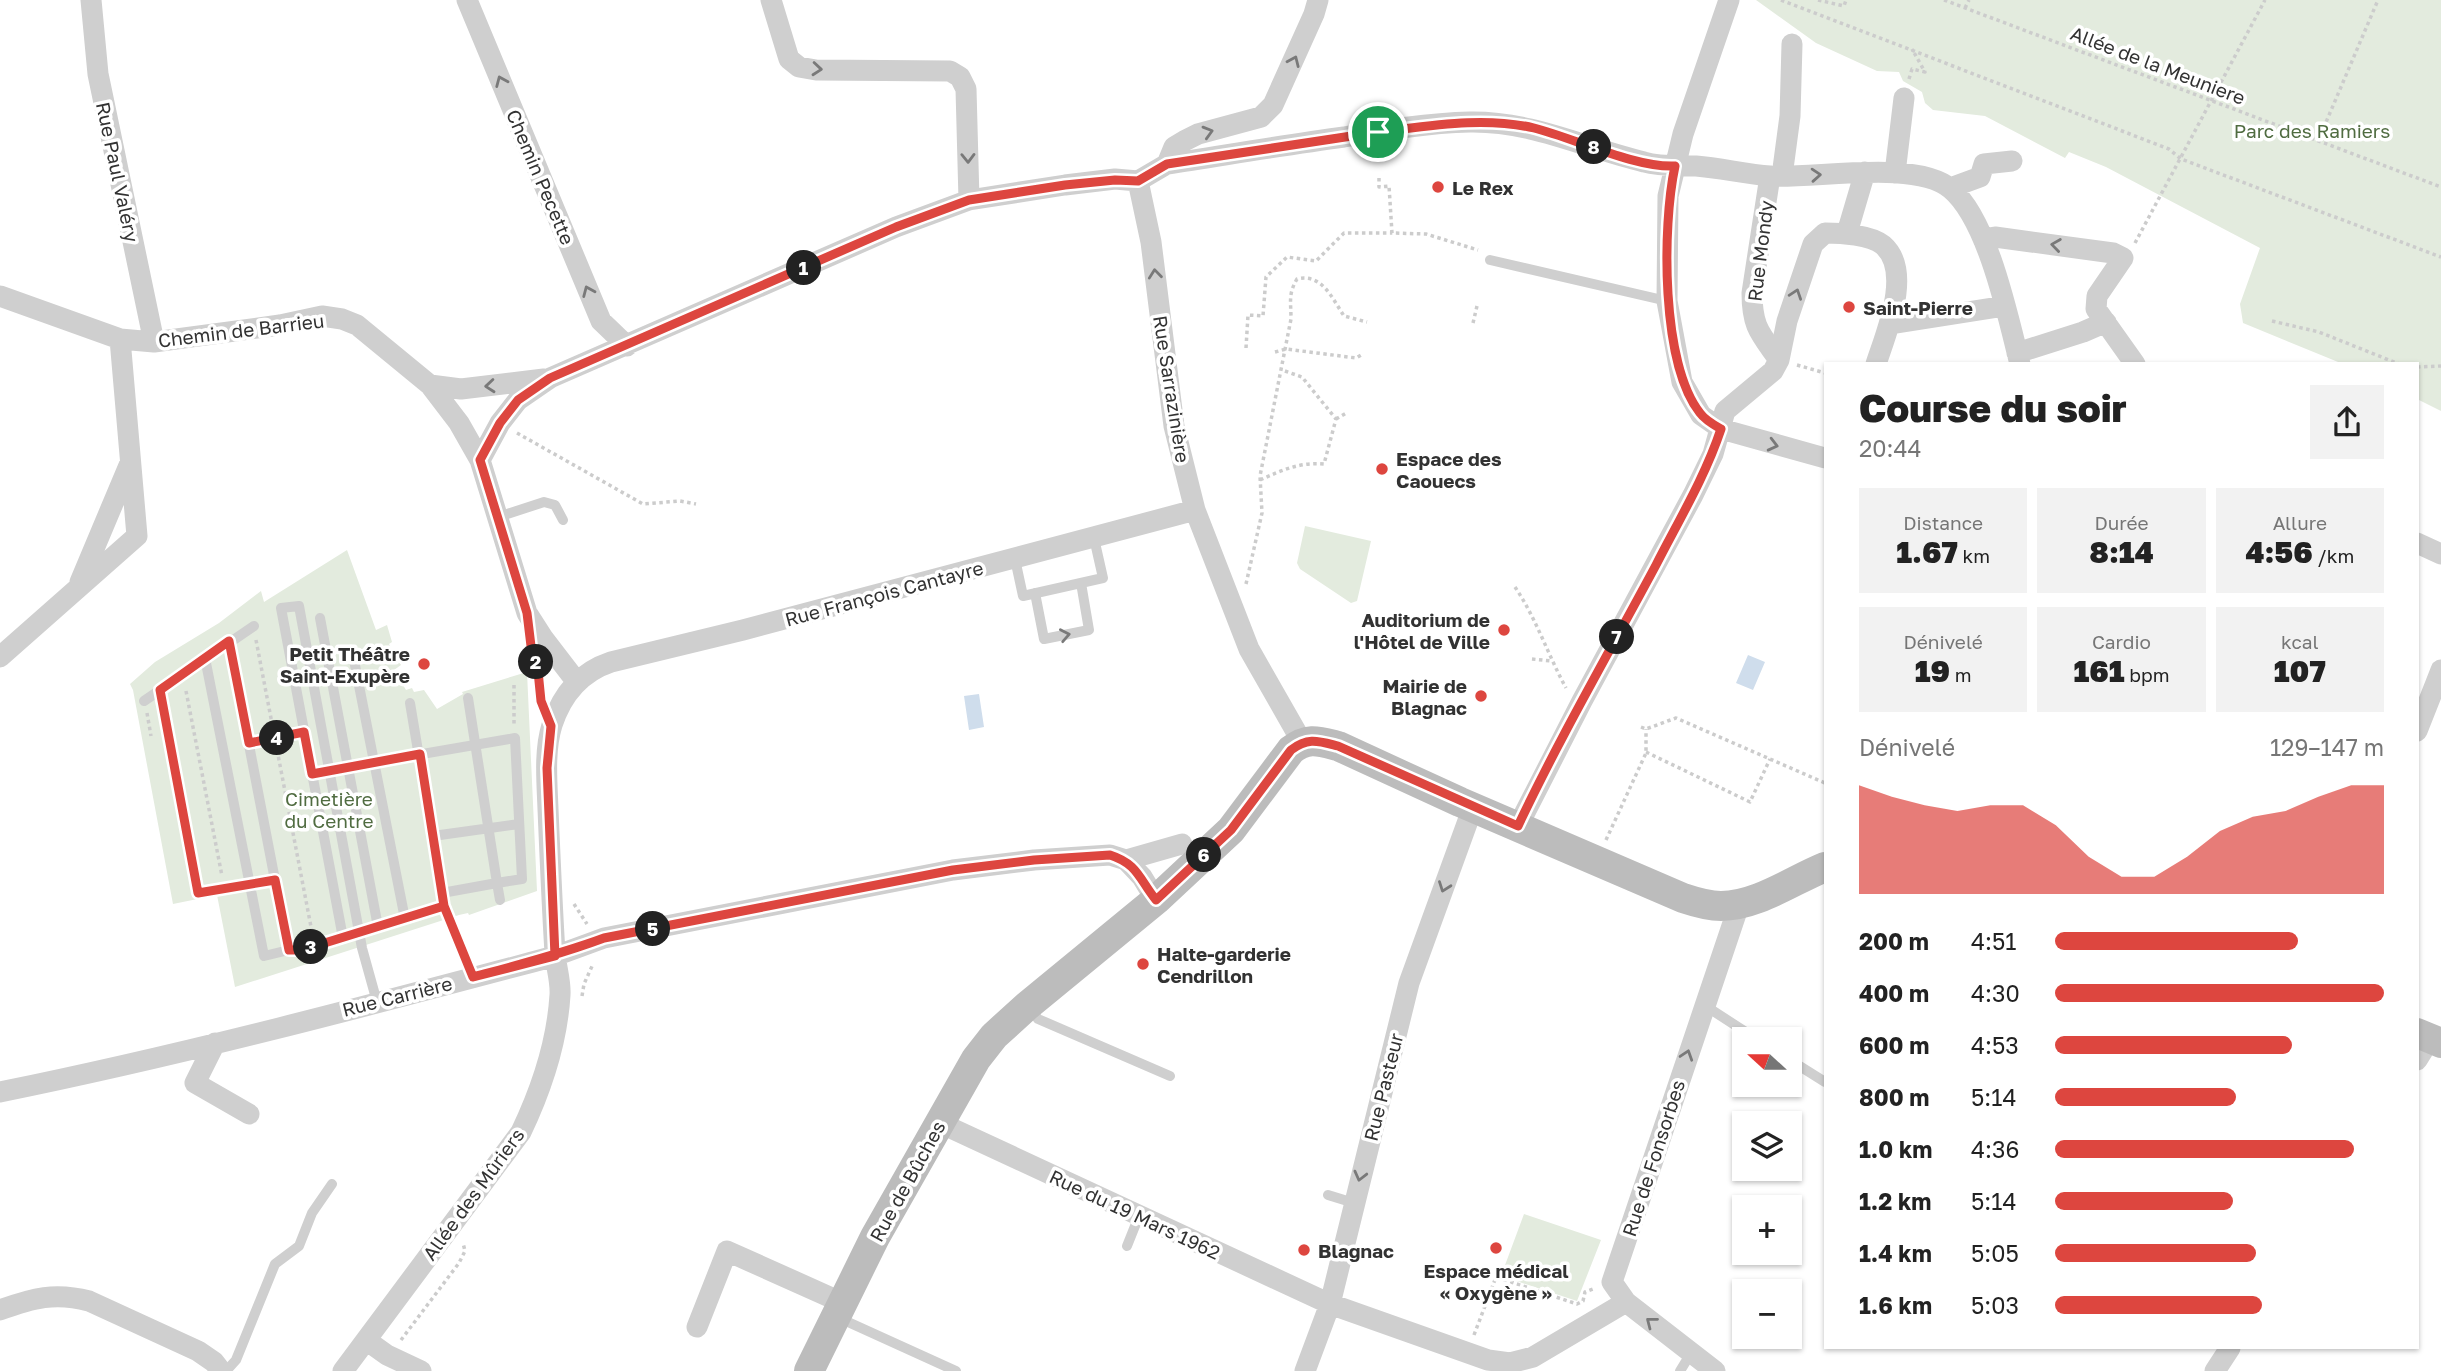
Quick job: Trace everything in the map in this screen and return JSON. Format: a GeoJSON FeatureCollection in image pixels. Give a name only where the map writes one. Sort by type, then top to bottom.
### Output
{"type":"FeatureCollection","features":[{"type":"Feature","properties":{"kind":"main road"},"geometry":{"type":"LineString","coordinates":[[1302,742],[1320,741],[1338,746],[1474,807],[1521,819],[1597,860],[1683,898],[1720,906],[1739,905],[1824,867]]}},
{"type":"Feature","properties":{"kind":"main road","name":"Rue de Bûches"},"geometry":{"type":"LineString","coordinates":[[809,1371],[875,1237],[976,1059],[994,1036],[1156,900],[1231,830],[1291,750],[1302,742]]}},
{"type":"Feature","properties":{"kind":"street","name":"Rue Paul Valéry"},"geometry":{"type":"LineString","coordinates":[[91,0],[98,74],[154,342]]}},
{"type":"Feature","properties":{"kind":"street","name":"Chemin Pecette"},"geometry":{"type":"LineString","coordinates":[[467,0],[601,321],[626,346]]}},
{"type":"Feature","properties":{"kind":"street"},"geometry":{"type":"LineString","coordinates":[[771,0],[789,59],[799,67],[816,70],[950,71],[961,76],[966,89],[969,200]]}},
{"type":"Feature","properties":{"kind":"street"},"geometry":{"type":"LineString","coordinates":[[1167,164],[1174,147],[1191,138],[1261,117],[1273,105],[1318,0]]}},
{"type":"Feature","properties":{"kind":"street"},"geometry":{"type":"LineString","coordinates":[[1729,0],[1675,166],[1668,196],[1667,301],[1682,382],[1701,415],[1721,429],[1824,458]]}},
{"type":"Feature","properties":{"kind":"street","name":"Rue Mondy"},"geometry":{"type":"LineString","coordinates":[[1779,360],[1755,328],[1752,293],[1790,116],[1792,44]]}},
{"type":"Feature","properties":{"kind":"street"},"geometry":{"type":"LineString","coordinates":[[1895,173],[1904,98]]}},
{"type":"Feature","properties":{"kind":"street"},"geometry":{"type":"LineString","coordinates":[[480,460],[500,423],[518,400],[550,378],[896,227],[969,200],[1065,185],[1115,180],[1138,181],[1167,164],[1378,132],[1469,122],[1533,128],[1664,167],[1695,166],[1776,176],[1895,173],[1930,179],[1950,188],[1968,207],[1983,239],[2019,358],[2106,321]]}},
{"type":"Feature","properties":{"kind":"street"},"geometry":{"type":"LineString","coordinates":[[1950,188],[1980,177],[1984,164],[2012,161]]}},
{"type":"Feature","properties":{"kind":"street"},"geometry":{"type":"LineString","coordinates":[[1847,233],[1865,172]]}},
{"type":"Feature","properties":{"kind":"street","name":"Rue Sarrazinière"},"geometry":{"type":"LineString","coordinates":[[1138,181],[1151,242],[1174,426],[1195,510],[1227,597],[1250,649],[1302,742]]}},
{"type":"Feature","properties":{"kind":"street"},"geometry":{"type":"LineString","coordinates":[[1521,819],[1582,689],[1628,617],[1693,495],[1713,454],[1725,411],[1773,371],[1779,360],[1787,321],[1813,244],[1825,233],[1847,233],[1881,243],[1891,254],[1897,289],[1890,322],[1877,362]]}},
{"type":"Feature","properties":{"kind":"street"},"geometry":{"type":"LineString","coordinates":[[1983,239],[1995,237],[2113,253],[2123,258],[2097,296],[2096,309],[2134,362]]}},
{"type":"Feature","properties":{"kind":"street","name":"Chemin de Barrieu"},"geometry":{"type":"LineString","coordinates":[[0,296],[120,339],[154,342],[280,325],[322,316],[342,319],[364,330],[430,385],[460,423],[480,460],[527,613],[576,681]]}},
{"type":"Feature","properties":{"kind":"street"},"geometry":{"type":"LineString","coordinates":[[1890,322],[2005,306]]}},
{"type":"Feature","properties":{"kind":"street"},"geometry":{"type":"LineString","coordinates":[[0,657],[11,638],[78,587],[137,536],[120,339]]}},
{"type":"Feature","properties":{"kind":"street"},"geometry":{"type":"LineString","coordinates":[[430,385],[461,389],[550,378]]}},
{"type":"Feature","properties":{"kind":"street"},"geometry":{"type":"LineString","coordinates":[[78,587],[131,459]]}},
{"type":"Feature","properties":{"kind":"street","name":"Rue François Cantayre"},"geometry":{"type":"LineString","coordinates":[[576,681],[594,667],[611,662],[743,630],[1195,510]]}},
{"type":"Feature","properties":{"kind":"street"},"geometry":{"type":"LineString","coordinates":[[2419,544],[2441,554]]}},
{"type":"Feature","properties":{"kind":"street"},"geometry":{"type":"LineString","coordinates":[[2419,726],[2441,670]]}},
{"type":"Feature","properties":{"kind":"street"},"geometry":{"type":"LineString","coordinates":[[551,726],[562,701],[576,681]]}},
{"type":"Feature","properties":{"kind":"street","name":"Allée des Mûriers"},"geometry":{"type":"LineString","coordinates":[[342,1371],[521,1132],[538,1096],[551,1056],[560,993],[555,956],[547,768],[551,726]]}},
{"type":"Feature","properties":{"kind":"street","name":"Rue Pasteur"},"geometry":{"type":"LineString","coordinates":[[1305,1371],[1330,1304],[1409,983],[1474,807]]}},
{"type":"Feature","properties":{"kind":"street","name":"Rue Carrière"},"geometry":{"type":"LineString","coordinates":[[0,1092],[92,1073],[377,1002],[555,956],[604,938],[953,870],[1034,860],[1110,855],[1126,860],[1182,844]]}},
{"type":"Feature","properties":{"kind":"street"},"geometry":{"type":"LineString","coordinates":[[1126,860],[1142,877],[1156,900]]}},
{"type":"Feature","properties":{"kind":"street","name":"Rue de Fonsorbes"},"geometry":{"type":"LineString","coordinates":[[1612,1282],[1739,905]]}},
{"type":"Feature","properties":{"kind":"street"},"geometry":{"type":"LineString","coordinates":[[215,1043],[195,1083],[249,1114]]}},
{"type":"Feature","properties":{"kind":"street","name":"Rue du 19 Mars 1962"},"geometry":{"type":"LineString","coordinates":[[940,1123],[1330,1304],[1488,1360],[1510,1363],[1533,1357],[1626,1302]]}},
{"type":"Feature","properties":{"kind":"street"},"geometry":{"type":"LineString","coordinates":[[697,1326],[727,1251],[839,1310]]}},
{"type":"Feature","properties":{"kind":"street"},"geometry":{"type":"LineString","coordinates":[[1612,1282],[1626,1302],[1686,1362],[1715,1371]]}},
{"type":"Feature","properties":{"kind":"street"},"geometry":{"type":"LineString","coordinates":[[0,1310],[50,1296],[71,1296],[89,1301],[198,1351],[223,1371]]}},
{"type":"Feature","properties":{"kind":"street"},"geometry":{"type":"LineString","coordinates":[[366,1340],[387,1355],[421,1371]]}},
{"type":"Feature","properties":{"kind":"lane"},"geometry":{"type":"LineString","coordinates":[[1490,260],[1667,301]]}},
{"type":"Feature","properties":{"kind":"lane"},"geometry":{"type":"LineString","coordinates":[[498,517],[544,502],[555,505],[563,520]]}},
{"type":"Feature","properties":{"kind":"lane"},"geometry":{"type":"LineString","coordinates":[[1015,559],[1023,596],[1103,579],[1094,538]]}},
{"type":"Feature","properties":{"kind":"lane"},"geometry":{"type":"LineString","coordinates":[[1035,593],[1044,639],[1089,630],[1081,583]]}},
{"type":"Feature","properties":{"kind":"lane"},"geometry":{"type":"LineString","coordinates":[[343,938],[281,608],[299,606],[360,932],[377,1002]]}},
{"type":"Feature","properties":{"kind":"lane"},"geometry":{"type":"LineString","coordinates":[[527,613],[541,701],[551,726]]}},
{"type":"Feature","properties":{"kind":"lane"},"geometry":{"type":"LineString","coordinates":[[320,618],[378,927]]}},
{"type":"Feature","properties":{"kind":"lane"},"geometry":{"type":"LineString","coordinates":[[144,701],[254,626]]}},
{"type":"Feature","properties":{"kind":"lane"},"geometry":{"type":"LineString","coordinates":[[229,641],[289,950]]}},
{"type":"Feature","properties":{"kind":"lane"},"geometry":{"type":"LineString","coordinates":[[352,650],[405,919]]}},
{"type":"Feature","properties":{"kind":"lane"},"geometry":{"type":"LineString","coordinates":[[205,658],[264,956],[302,950],[444,906]]}},
{"type":"Feature","properties":{"kind":"lane"},"geometry":{"type":"LineString","coordinates":[[160,690],[198,893],[275,880]]}},
{"type":"Feature","properties":{"kind":"lane"},"geometry":{"type":"LineString","coordinates":[[468,698],[500,900]]}},
{"type":"Feature","properties":{"kind":"lane"},"geometry":{"type":"LineString","coordinates":[[411,703],[444,906],[473,977]]}},
{"type":"Feature","properties":{"kind":"lane"},"geometry":{"type":"LineString","coordinates":[[312,774],[515,738],[523,892]]}},
{"type":"Feature","properties":{"kind":"lane"},"geometry":{"type":"LineString","coordinates":[[433,836],[519,824]]}},
{"type":"Feature","properties":{"kind":"lane"},"geometry":{"type":"LineString","coordinates":[[442,893],[522,879]]}},
{"type":"Feature","properties":{"kind":"lane"},"geometry":{"type":"LineString","coordinates":[[1704,1005],[1738,1027]]}},
{"type":"Feature","properties":{"kind":"lane"},"geometry":{"type":"LineString","coordinates":[[1027,1006],[1038,1019],[1170,1076]]}},
{"type":"Feature","properties":{"kind":"lane"},"geometry":{"type":"LineString","coordinates":[[1802,1068],[1824,1081]]}},
{"type":"Feature","properties":{"kind":"lane"},"geometry":{"type":"LineString","coordinates":[[223,1371],[236,1360],[275,1265],[299,1246],[312,1213],[331,1184]]}},
{"type":"Feature","properties":{"kind":"lane"},"geometry":{"type":"LineString","coordinates":[[1328,1195],[1354,1203]]}},
{"type":"Feature","properties":{"kind":"lane"},"geometry":{"type":"LineString","coordinates":[[1126,1246],[1139,1216]]}},
{"type":"Feature","properties":{"kind":"lane"},"geometry":{"type":"LineString","coordinates":[[839,1310],[956,1371]]}},
{"type":"Feature","properties":{"kind":"path"},"geometry":{"type":"LineString","coordinates":[[1782,0],[2169,149],[2181,159],[2441,257]]}},
{"type":"Feature","properties":{"kind":"path"},"geometry":{"type":"LineString","coordinates":[[1818,0],[1844,6],[1846,0]]}},
{"type":"Feature","properties":{"kind":"path","name":"Allée de la Meuniere"},"geometry":{"type":"LineString","coordinates":[[1944,0],[2441,187]]}},
{"type":"Feature","properties":{"kind":"path"},"geometry":{"type":"LineString","coordinates":[[1965,8],[1969,0]]}},
{"type":"Feature","properties":{"kind":"path"},"geometry":{"type":"LineString","coordinates":[[2136,239],[2265,0]]}},
{"type":"Feature","properties":{"kind":"path"},"geometry":{"type":"LineString","coordinates":[[2318,141],[2378,0]]}},
{"type":"Feature","properties":{"kind":"path"},"geometry":{"type":"LineString","coordinates":[[1904,98],[1912,69],[1925,72],[1912,50]]}},
{"type":"Feature","properties":{"kind":"path"},"geometry":{"type":"LineString","coordinates":[[1379,178],[1379,187],[1389,186],[1392,233]]}},
{"type":"Feature","properties":{"kind":"path"},"geometry":{"type":"LineString","coordinates":[[1246,348],[1248,315],[1262,316],[1266,277],[1287,257],[1316,261],[1344,233],[1426,234],[1487,253],[1490,260]]}},
{"type":"Feature","properties":{"kind":"path"},"geometry":{"type":"LineString","coordinates":[[1227,597],[1246,585],[1262,513],[1260,481],[1291,319],[1288,299],[1290,289],[1297,279],[1315,279],[1325,287],[1345,316],[1367,322]]}},
{"type":"Feature","properties":{"kind":"path"},"geometry":{"type":"LineString","coordinates":[[1473,323],[1477,306]]}},
{"type":"Feature","properties":{"kind":"path"},"geometry":{"type":"LineString","coordinates":[[2272,321],[2319,332],[2394,362]]}},
{"type":"Feature","properties":{"kind":"path"},"geometry":{"type":"LineString","coordinates":[[1275,352],[1286,349],[1356,358],[1361,355]]}},
{"type":"Feature","properties":{"kind":"path"},"geometry":{"type":"LineString","coordinates":[[1779,360],[1824,373]]}},
{"type":"Feature","properties":{"kind":"path"},"geometry":{"type":"LineString","coordinates":[[2419,367],[2441,366]]}},
{"type":"Feature","properties":{"kind":"path"},"geometry":{"type":"LineString","coordinates":[[1282,370],[1301,377],[1336,419]]}},
{"type":"Feature","properties":{"kind":"path"},"geometry":{"type":"LineString","coordinates":[[1260,481],[1282,469],[1308,463],[1324,464],[1336,419],[1348,412]]}},
{"type":"Feature","properties":{"kind":"path"},"geometry":{"type":"LineString","coordinates":[[531,441],[643,504],[680,501],[696,504]]}},
{"type":"Feature","properties":{"kind":"path"},"geometry":{"type":"LineString","coordinates":[[1515,587],[1528,607],[1551,661],[1569,694],[1582,689]]}},
{"type":"Feature","properties":{"kind":"path"},"geometry":{"type":"LineString","coordinates":[[254,626],[315,946]]}},
{"type":"Feature","properties":{"kind":"path"},"geometry":{"type":"LineString","coordinates":[[1532,659],[1551,661]]}},
{"type":"Feature","properties":{"kind":"path"},"geometry":{"type":"LineString","coordinates":[[182,674],[224,889]]}},
{"type":"Feature","properties":{"kind":"path"},"geometry":{"type":"LineString","coordinates":[[514,685],[515,738]]}},
{"type":"Feature","properties":{"kind":"path"},"geometry":{"type":"LineString","coordinates":[[1597,860],[1646,752],[1643,728],[1676,718],[1824,783]]}},
{"type":"Feature","properties":{"kind":"path"},"geometry":{"type":"LineString","coordinates":[[249,743],[304,732]]}},
{"type":"Feature","properties":{"kind":"path"},"geometry":{"type":"LineString","coordinates":[[1646,752],[1750,802],[1770,759]]}},
{"type":"Feature","properties":{"kind":"path"},"geometry":{"type":"LineString","coordinates":[[572,899],[591,929],[594,942]]}},
{"type":"Feature","properties":{"kind":"path"},"geometry":{"type":"LineString","coordinates":[[1467,1353],[1496,1278],[1577,1304],[1583,1301],[1585,1292],[1612,1282]]}},
{"type":"Feature","properties":{"kind":"green space","name":"Parc des Ramiers"},"geometry":{"type":"Polygon","coordinates":[[[1756,0],[2441,0],[2441,411],[2419,400],[2419,362],[2338,362],[2243,323],[2240,304],[2260,248],[2106,167],[2069,152],[2065,158],[1985,116],[1933,110],[1925,103],[1922,92],[1903,81],[1899,72],[1877,71],[1816,43],[1756,0]]]}},
{"type":"Feature","properties":{"kind":"green space"},"geometry":{"type":"Polygon","coordinates":[[[1305,526],[1371,541],[1357,601],[1351,603],[1300,569],[1297,563],[1305,526]]]}},
{"type":"Feature","properties":{"kind":"green space","name":"Cimetière du Centre"},"geometry":{"type":"Polygon","coordinates":[[[347,550],[376,630],[387,625],[392,642],[389,644],[401,665],[394,670],[406,690],[424,690],[437,709],[463,694],[462,692],[527,672],[537,891],[469,915],[459,915],[235,987],[217,895],[173,904],[130,684],[155,662],[219,623],[261,591],[264,602],[347,550]]]}},
{"type":"Feature","properties":{"kind":"green space"},"geometry":{"type":"Polygon","coordinates":[[[1524,1214],[1601,1240],[1577,1301],[1501,1276],[1524,1214]]]}},
{"type":"Feature","properties":{"kind":"water"},"geometry":{"type":"Polygon","coordinates":[[[1748,655],[1765,662],[1753,690],[1736,683],[1748,655]]]}},
{"type":"Feature","properties":{"kind":"water"},"geometry":{"type":"Polygon","coordinates":[[[979,694],[984,727],[969,730],[964,696],[979,694]]]}},
{"type":"Feature","properties":{"kind":"place","name":"Le Rex"},"geometry":{"type":"Point","coordinates":[1438,187]}},
{"type":"Feature","properties":{"kind":"place","name":"Saint-Pierre"},"geometry":{"type":"Point","coordinates":[1849,307]}},
{"type":"Feature","properties":{"kind":"place","name":"Espace des Caouecs"},"geometry":{"type":"Point","coordinates":[1382,469]}},
{"type":"Feature","properties":{"kind":"place","name":"Auditorium de l'Hôtel de Ville"},"geometry":{"type":"Point","coordinates":[1504,630]}},
{"type":"Feature","properties":{"kind":"place","name":"Petit Théâtre Saint-Exupère"},"geometry":{"type":"Point","coordinates":[424,664]}},
{"type":"Feature","properties":{"kind":"place","name":"Mairie de Blagnac"},"geometry":{"type":"Point","coordinates":[1481,696]}},
{"type":"Feature","properties":{"kind":"place","name":"Halte-garderie Cendrillon"},"geometry":{"type":"Point","coordinates":[1143,964]}},
{"type":"Feature","properties":{"kind":"place","name":"Espace médical « Oxygène »"},"geometry":{"type":"Point","coordinates":[1496,1248]}},
{"type":"Feature","properties":{"kind":"place","name":"Blagnac"},"geometry":{"type":"Point","coordinates":[1304,1250]}},
{"type":"Feature","properties":{"kind":"route"},"geometry":{"type":"LineString","coordinates":[[1378,132],[1167,164],[1138,181],[1115,180],[1065,185],[969,200],[896,227],[550,378],[518,400],[500,423],[480,460],[527,613],[541,701],[551,726],[547,768],[555,956],[473,977],[444,906],[302,950],[289,950],[275,880],[198,893],[160,690],[229,641],[249,743],[304,732],[312,774],[420,754],[444,906],[448,919],[473,977],[533,962],[555,956],[604,938],[987,865],[1110,855],[1126,860],[1142,877],[1156,900],[1231,830],[1291,750],[1302,742],[1320,741],[1338,746],[1518,826],[1693,495],[1713,454],[1721,429],[1701,415],[1682,382],[1667,301],[1668,196],[1675,166],[1664,167],[1643,162],[1533,128],[1498,123],[1439,124],[1378,132]]}}]}
